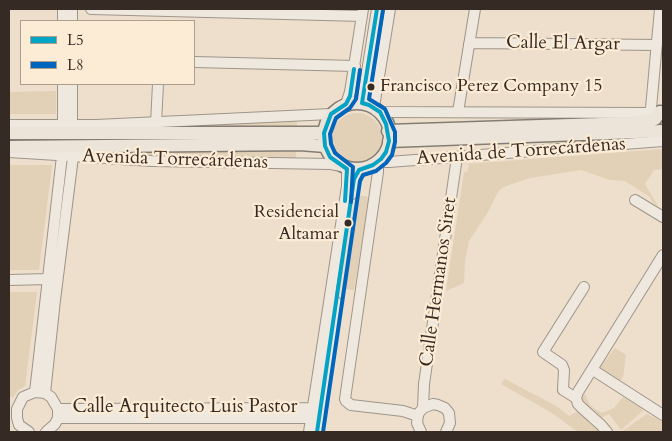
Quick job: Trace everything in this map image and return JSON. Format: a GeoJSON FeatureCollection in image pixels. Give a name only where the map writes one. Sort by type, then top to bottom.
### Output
{"type":"FeatureCollection","features":[{"type":"Feature","properties":{"kind":"main road"},"geometry":{"type":"LineString","coordinates":[[346,104],[372,108],[389,136],[386,152],[380,161],[369,167],[349,168],[330,157],[325,146],[324,132],[332,114],[346,104]]}},
{"type":"Feature","properties":{"kind":"main road","name":"Avenida de Torrecárdenas"},"geometry":{"type":"LineString","coordinates":[[389,136],[632,123],[661,115]]}},
{"type":"Feature","properties":{"kind":"main road","name":"Avenida de Torrecárdenas"},"geometry":{"type":"LineString","coordinates":[[389,136],[663,131]]}},
{"type":"Feature","properties":{"kind":"main road","name":"Avenida Torrecárdenas"},"geometry":{"type":"LineString","coordinates":[[9,133],[324,132]]}},
{"type":"Feature","properties":{"kind":"main road","name":"Avenida Torrecárdenas"},"geometry":{"type":"LineString","coordinates":[[9,147],[300,144],[325,146]]}},
{"type":"Feature","properties":{"kind":"street"},"geometry":{"type":"LineString","coordinates":[[91,9],[362,12],[350,96],[346,104]]}},
{"type":"Feature","properties":{"kind":"street"},"geometry":{"type":"LineString","coordinates":[[372,108],[377,9]]}},
{"type":"Feature","properties":{"kind":"street"},"geometry":{"type":"LineString","coordinates":[[372,108],[390,9]]}},
{"type":"Feature","properties":{"kind":"street"},"geometry":{"type":"LineString","coordinates":[[458,112],[475,9]]}},
{"type":"Feature","properties":{"kind":"street"},"geometry":{"type":"LineString","coordinates":[[660,9],[657,44],[661,115]]}},
{"type":"Feature","properties":{"kind":"street","name":"Calle El Argar"},"geometry":{"type":"LineString","coordinates":[[469,44],[657,44]]}},
{"type":"Feature","properties":{"kind":"street"},"geometry":{"type":"LineString","coordinates":[[195,62],[354,66]]}},
{"type":"Feature","properties":{"kind":"street"},"geometry":{"type":"LineString","coordinates":[[63,85],[68,109]]}},
{"type":"Feature","properties":{"kind":"street"},"geometry":{"type":"LineString","coordinates":[[67,126],[72,85]]}},
{"type":"Feature","properties":{"kind":"street"},"geometry":{"type":"LineString","coordinates":[[156,123],[158,85]]}},
{"type":"Feature","properties":{"kind":"street","name":"Avenida de Torrecárdenas"},"geometry":{"type":"LineString","coordinates":[[372,108],[458,112],[649,113],[661,115]]}},
{"type":"Feature","properties":{"kind":"street","name":"Avenida Torrecárdenas"},"geometry":{"type":"LineString","coordinates":[[9,125],[67,126],[156,123],[332,114]]}},
{"type":"Feature","properties":{"kind":"street","name":"Avenida de Torrecárdenas"},"geometry":{"type":"LineString","coordinates":[[380,161],[389,162],[663,141]]}},
{"type":"Feature","properties":{"kind":"street","name":"Avenida Torrecárdenas"},"geometry":{"type":"LineString","coordinates":[[9,152],[190,162],[331,164],[349,168]]}},
{"type":"Feature","properties":{"kind":"street"},"geometry":{"type":"LineString","coordinates":[[40,393],[48,279],[62,156]]}},
{"type":"Feature","properties":{"kind":"street"},"geometry":{"type":"LineString","coordinates":[[40,393],[54,309],[73,157]]}},
{"type":"Feature","properties":{"kind":"street","name":"Calle Hermanos Siret"},"geometry":{"type":"LineString","coordinates":[[421,432],[417,423],[457,157]]}},
{"type":"Feature","properties":{"kind":"street"},"geometry":{"type":"LineString","coordinates":[[380,161],[346,401],[351,404],[420,412],[433,404],[438,404],[445,408],[451,420],[446,432]]}},
{"type":"Feature","properties":{"kind":"street"},"geometry":{"type":"LineString","coordinates":[[310,432],[349,168]]}},
{"type":"Feature","properties":{"kind":"street"},"geometry":{"type":"LineString","coordinates":[[317,432],[354,179],[349,168]]}},
{"type":"Feature","properties":{"kind":"street"},"geometry":{"type":"LineString","coordinates":[[635,200],[663,215]]}},
{"type":"Feature","properties":{"kind":"street"},"geometry":{"type":"LineString","coordinates":[[607,432],[578,404],[576,398],[663,255]]}},
{"type":"Feature","properties":{"kind":"street"},"geometry":{"type":"LineString","coordinates":[[9,280],[48,279]]}},
{"type":"Feature","properties":{"kind":"street"},"geometry":{"type":"LineString","coordinates":[[576,398],[562,390],[564,370],[562,365],[543,352],[584,287]]}},
{"type":"Feature","properties":{"kind":"street"},"geometry":{"type":"LineString","coordinates":[[593,370],[663,414]]}},
{"type":"Feature","properties":{"kind":"street"},"geometry":{"type":"LineString","coordinates":[[29,432],[19,425],[13,413],[23,397],[40,393],[55,402],[58,414],[51,429],[46,432]]}},
{"type":"Feature","properties":{"kind":"street","name":"Calle Arquitecto Luis Pastor"},"geometry":{"type":"LineString","coordinates":[[58,414],[312,413]]}},
{"type":"Feature","properties":{"kind":"shaded area"},"geometry":{"type":"Polygon","coordinates":[[[56,91],[56,114],[9,114],[9,92],[56,91]]]}},
{"type":"Feature","properties":{"kind":"shaded area"},"geometry":{"type":"Polygon","coordinates":[[[352,113],[362,113],[375,120],[382,133],[382,143],[375,156],[362,163],[352,163],[343,159],[336,152],[332,143],[332,133],[336,124],[343,117],[352,113]]]}},
{"type":"Feature","properties":{"kind":"shaded area"},"geometry":{"type":"Polygon","coordinates":[[[297,119],[297,129],[9,129],[297,119]]]}},
{"type":"Feature","properties":{"kind":"shaded area"},"geometry":{"type":"Polygon","coordinates":[[[296,148],[296,160],[120,156],[38,150],[296,148]]]}},
{"type":"Feature","properties":{"kind":"shaded area"},"geometry":{"type":"Polygon","coordinates":[[[663,149],[663,169],[654,170],[645,184],[658,206],[653,203],[650,197],[625,181],[610,180],[581,170],[530,178],[499,190],[488,212],[469,241],[465,260],[464,283],[446,291],[464,172],[467,172],[469,165],[466,164],[663,149]]]}},
{"type":"Feature","properties":{"kind":"shaded area"},"geometry":{"type":"Polygon","coordinates":[[[9,165],[52,165],[39,270],[9,270],[9,165]]]}},
{"type":"Feature","properties":{"kind":"shaded area"},"geometry":{"type":"Polygon","coordinates":[[[357,195],[369,197],[354,290],[347,289],[344,291],[357,195]]]}},
{"type":"Feature","properties":{"kind":"shaded area"},"geometry":{"type":"Polygon","coordinates":[[[9,292],[37,292],[25,386],[18,390],[13,397],[9,397],[9,292]]]}},
{"type":"Feature","properties":{"kind":"shaded area"},"geometry":{"type":"Polygon","coordinates":[[[615,348],[626,355],[623,377],[619,382],[599,369],[615,348]]]}},
{"type":"Feature","properties":{"kind":"shaded area"},"geometry":{"type":"Polygon","coordinates":[[[505,379],[558,407],[569,416],[578,411],[600,432],[578,432],[552,413],[501,384],[505,379]]]}},
{"type":"Feature","properties":{"kind":"shaded area"},"geometry":{"type":"Polygon","coordinates":[[[585,394],[590,405],[602,413],[614,408],[623,397],[645,409],[621,430],[609,414],[598,419],[580,400],[585,394]]]}},
{"type":"Feature","properties":{"kind":"shaded area"},"geometry":{"type":"Polygon","coordinates":[[[647,414],[663,422],[663,432],[621,432],[647,414]]]}},
{"type":"Feature","properties":{"kind":"transit line","name":"L5"},"geometry":{"type":"LineString","coordinates":[[317,432],[354,179],[359,170],[373,165],[381,159],[386,152],[389,141],[386,124],[380,112],[362,103],[377,9]]}},
{"type":"Feature","properties":{"kind":"transit line","name":"L8"},"geometry":{"type":"LineString","coordinates":[[323,432],[360,181],[363,175],[376,171],[386,163],[392,155],[395,142],[395,132],[385,109],[369,99],[383,10]]}},
{"type":"Feature","properties":{"kind":"transit line","name":"L5"},"geometry":{"type":"LineString","coordinates":[[345,201],[347,169],[330,157],[325,146],[324,133],[331,114],[346,104],[350,96],[354,69]]}},
{"type":"Feature","properties":{"kind":"transit line","name":"L8"},"geometry":{"type":"LineString","coordinates":[[351,202],[353,167],[335,153],[331,144],[330,134],[336,118],[350,108],[356,99],[360,70]]}},
{"type":"Feature","properties":{"kind":"place","name":"Francisco Perez Company 15"},"geometry":{"type":"Point","coordinates":[371,87]}},
{"type":"Feature","properties":{"kind":"place","name":"Residencial Altamar"},"geometry":{"type":"Point","coordinates":[348,223]}}]}
